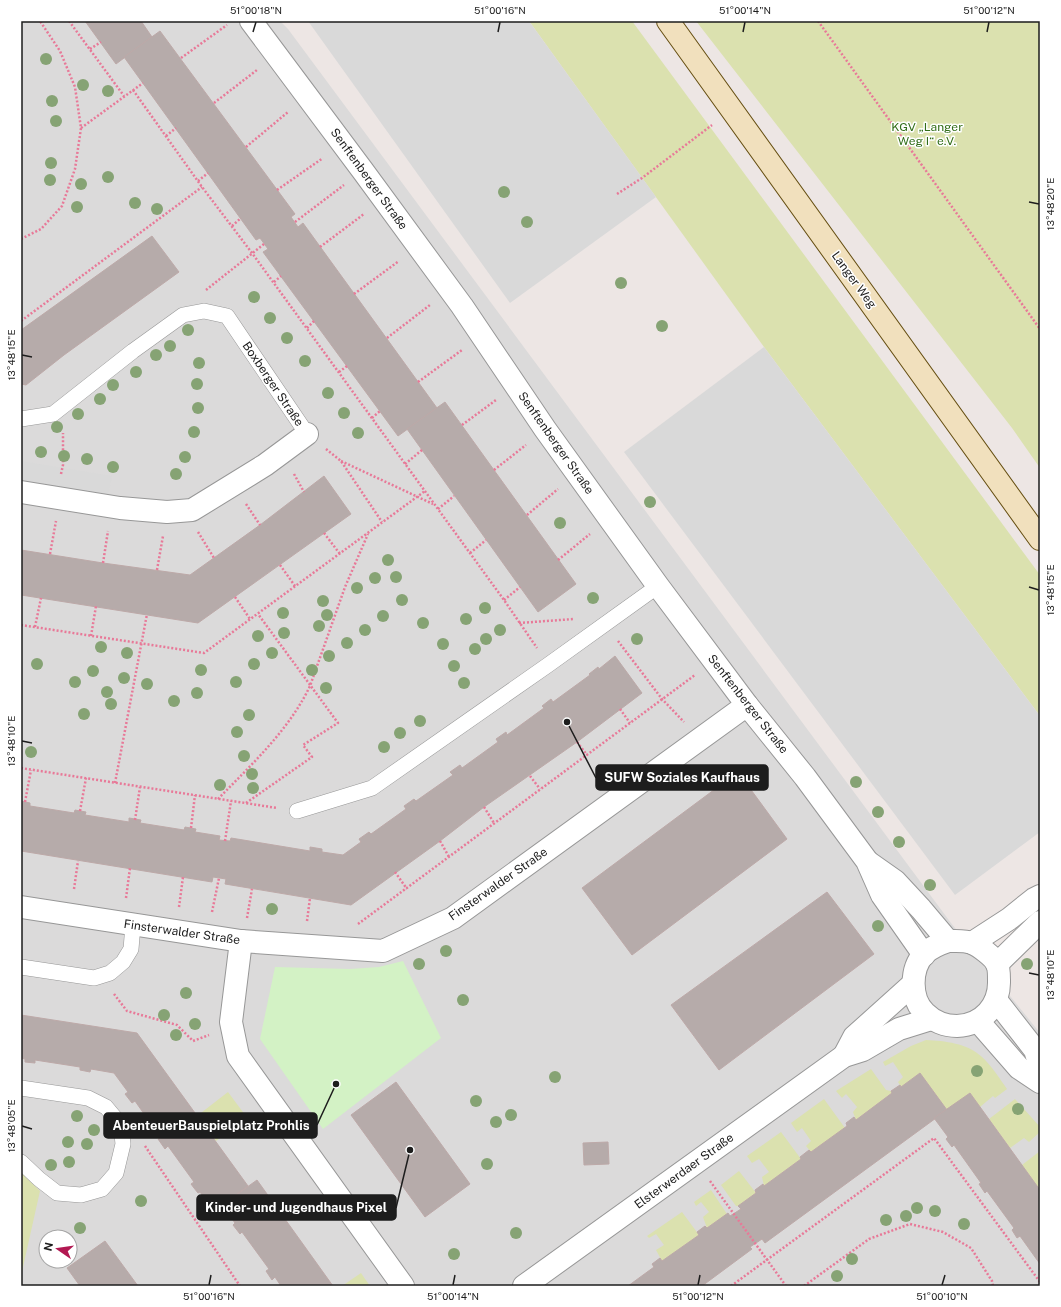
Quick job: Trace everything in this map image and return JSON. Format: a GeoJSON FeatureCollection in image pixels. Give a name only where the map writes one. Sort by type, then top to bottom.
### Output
{"type":"FeatureCollection","features":[{"type":"Feature","properties":{"kind":"main road","name":"Langer Weg"},"geometry":{"type":"LineString","coordinates":[[668,21],[1040,539]]}},
{"type":"Feature","properties":{"kind":"street","name":"Senftenberger Straße"},"geometry":{"type":"LineString","coordinates":[[251,21],[363,170],[450,290],[545,429],[658,586],[746,704],[868,861],[882,895],[924,955]]}},
{"type":"Feature","properties":{"kind":"street","name":"Boxberger Straße"},"geometry":{"type":"LineString","coordinates":[[21,492],[120,508],[167,512],[192,510],[265,465],[307,434]]}},
{"type":"Feature","properties":{"kind":"street","name":"Finsterwalder Straße"},"geometry":{"type":"LineString","coordinates":[[21,907],[241,940],[383,950],[453,918],[746,704]]}},
{"type":"Feature","properties":{"kind":"street","name":"Senftenberger Straße"},"geometry":{"type":"LineString","coordinates":[[868,861],[895,881],[948,941]]}},
{"type":"Feature","properties":{"kind":"street"},"geometry":{"type":"LineString","coordinates":[[972,943],[1040,896]]}},
{"type":"Feature","properties":{"kind":"street"},"geometry":{"type":"LineString","coordinates":[[997,964],[1040,922]]}},
{"type":"Feature","properties":{"kind":"street"},"geometry":{"type":"LineString","coordinates":[[241,940],[231,1022],[238,1056],[403,1286]]}},
{"type":"Feature","properties":{"kind":"street"},"geometry":{"type":"LineString","coordinates":[[948,941],[964,941],[972,943],[983,949],[997,964],[999,985],[996,1000],[990,1010],[978,1021],[967,1025],[949,1026],[931,1019],[922,1010],[914,996],[913,984],[918,963],[924,955],[935,946],[948,941]]}},
{"type":"Feature","properties":{"kind":"street","name":"Elsterwerdaer Straße"},"geometry":{"type":"LineString","coordinates":[[844,1056],[854,1037],[913,984]]}},
{"type":"Feature","properties":{"kind":"street"},"geometry":{"type":"LineString","coordinates":[[996,1000],[1035,1050],[1040,1066]]}},
{"type":"Feature","properties":{"kind":"street","name":"Elsterwerdaer Straße"},"geometry":{"type":"LineString","coordinates":[[524,1286],[844,1056],[863,1050],[899,1029],[931,1019]]}},
{"type":"Feature","properties":{"kind":"street"},"geometry":{"type":"LineString","coordinates":[[978,1021],[1019,1068],[1040,1082]]}},
{"type":"Feature","properties":{"kind":"lane","name":"Boxberger Straße"},"geometry":{"type":"LineString","coordinates":[[21,419],[53,414],[133,351],[183,315],[204,311],[227,316],[307,434]]}},
{"type":"Feature","properties":{"kind":"lane"},"geometry":{"type":"LineString","coordinates":[[297,811],[372,788],[658,586]]}},
{"type":"Feature","properties":{"kind":"lane"},"geometry":{"type":"LineString","coordinates":[[21,967],[94,978],[110,973],[123,962],[131,949],[133,925]]}},
{"type":"Feature","properties":{"kind":"lane"},"geometry":{"type":"LineString","coordinates":[[21,1088],[88,1098],[106,1107],[121,1125],[124,1144],[116,1173],[102,1189],[81,1195],[57,1192],[39,1180],[21,1162]]}},
{"type":"Feature","properties":{"kind":"path"},"geometry":{"type":"LineString","coordinates":[[21,239],[41,230],[62,206],[75,168],[81,128],[75,87],[60,51],[40,21]]}},
{"type":"Feature","properties":{"kind":"path"},"geometry":{"type":"LineString","coordinates":[[69,21],[124,96]]}},
{"type":"Feature","properties":{"kind":"path"},"geometry":{"type":"LineString","coordinates":[[180,58],[232,21]]}},
{"type":"Feature","properties":{"kind":"path"},"geometry":{"type":"LineString","coordinates":[[818,21],[1040,329]]}},
{"type":"Feature","properties":{"kind":"path"},"geometry":{"type":"LineString","coordinates":[[90,49],[100,42]]}},
{"type":"Feature","properties":{"kind":"path"},"geometry":{"type":"LineString","coordinates":[[214,103],[276,55]]}},
{"type":"Feature","properties":{"kind":"path"},"geometry":{"type":"LineString","coordinates":[[81,128],[143,82]]}},
{"type":"Feature","properties":{"kind":"path"},"geometry":{"type":"LineString","coordinates":[[133,90],[202,187],[274,282],[504,600],[548,665]]}},
{"type":"Feature","properties":{"kind":"path"},"geometry":{"type":"LineString","coordinates":[[246,147],[307,96]]}},
{"type":"Feature","properties":{"kind":"path"},"geometry":{"type":"LineString","coordinates":[[617,194],[642,178],[732,110]]}},
{"type":"Feature","properties":{"kind":"path"},"geometry":{"type":"LineString","coordinates":[[166,136],[176,128]]}},
{"type":"Feature","properties":{"kind":"path"},"geometry":{"type":"LineString","coordinates":[[277,190],[343,144]]}},
{"type":"Feature","properties":{"kind":"path"},"geometry":{"type":"LineString","coordinates":[[295,222],[363,170]]}},
{"type":"Feature","properties":{"kind":"path"},"geometry":{"type":"LineString","coordinates":[[198,181],[208,173]]}},
{"type":"Feature","properties":{"kind":"path"},"geometry":{"type":"LineString","coordinates":[[21,321],[202,187]]}},
{"type":"Feature","properties":{"kind":"path"},"geometry":{"type":"LineString","coordinates":[[320,247],[384,200]]}},
{"type":"Feature","properties":{"kind":"path"},"geometry":{"type":"LineString","coordinates":[[232,226],[241,218]]}},
{"type":"Feature","properties":{"kind":"path"},"geometry":{"type":"LineString","coordinates":[[183,315],[207,289],[264,244]]}},
{"type":"Feature","properties":{"kind":"path"},"geometry":{"type":"LineString","coordinates":[[354,294],[419,247]]}},
{"type":"Feature","properties":{"kind":"path"},"geometry":{"type":"LineString","coordinates":[[274,282],[281,276]]}},
{"type":"Feature","properties":{"kind":"path"},"geometry":{"type":"LineString","coordinates":[[387,338],[450,290]]}},
{"type":"Feature","properties":{"kind":"path"},"geometry":{"type":"LineString","coordinates":[[306,328],[314,321]]}},
{"type":"Feature","properties":{"kind":"path"},"geometry":{"type":"LineString","coordinates":[[418,382],[482,336]]}},
{"type":"Feature","properties":{"kind":"path"},"geometry":{"type":"LineString","coordinates":[[339,372],[347,366]]}},
{"type":"Feature","properties":{"kind":"path"},"geometry":{"type":"LineString","coordinates":[[462,425],[515,385]]}},
{"type":"Feature","properties":{"kind":"path"},"geometry":{"type":"LineString","coordinates":[[57,498],[63,465],[62,406]]}},
{"type":"Feature","properties":{"kind":"path"},"geometry":{"type":"LineString","coordinates":[[372,418],[380,411]]}},
{"type":"Feature","properties":{"kind":"path"},"geometry":{"type":"LineString","coordinates":[[494,470],[545,429]]}},
{"type":"Feature","properties":{"kind":"path"},"geometry":{"type":"LineString","coordinates":[[307,434],[341,461],[434,504]]}},
{"type":"Feature","properties":{"kind":"path"},"geometry":{"type":"LineString","coordinates":[[405,464],[422,450]]}},
{"type":"Feature","properties":{"kind":"path"},"geometry":{"type":"LineString","coordinates":[[341,461],[382,522]]}},
{"type":"Feature","properties":{"kind":"path"},"geometry":{"type":"LineString","coordinates":[[293,472],[304,492]]}},
{"type":"Feature","properties":{"kind":"path"},"geometry":{"type":"LineString","coordinates":[[527,515],[577,473]]}},
{"type":"Feature","properties":{"kind":"path"},"geometry":{"type":"LineString","coordinates":[[21,625],[204,653],[425,491]]}},
{"type":"Feature","properties":{"kind":"path"},"geometry":{"type":"LineString","coordinates":[[438,509],[454,496]]}},
{"type":"Feature","properties":{"kind":"path"},"geometry":{"type":"LineString","coordinates":[[245,503],[260,525]]}},
{"type":"Feature","properties":{"kind":"path"},"geometry":{"type":"LineString","coordinates":[[50,554],[56,519]]}},
{"type":"Feature","properties":{"kind":"path"},"geometry":{"type":"LineString","coordinates":[[558,560],[610,519]]}},
{"type":"Feature","properties":{"kind":"path"},"geometry":{"type":"LineString","coordinates":[[103,564],[108,527]]}},
{"type":"Feature","properties":{"kind":"path"},"geometry":{"type":"LineString","coordinates":[[196,529],[214,558]]}},
{"type":"Feature","properties":{"kind":"path"},"geometry":{"type":"LineString","coordinates":[[157,570],[164,532]]}},
{"type":"Feature","properties":{"kind":"path"},"geometry":{"type":"LineString","coordinates":[[324,533],[340,554]]}},
{"type":"Feature","properties":{"kind":"path"},"geometry":{"type":"LineString","coordinates":[[218,799],[284,729],[303,700],[310,686],[345,587],[368,533]]}},
{"type":"Feature","properties":{"kind":"path"},"geometry":{"type":"LineString","coordinates":[[470,553],[486,540]]}},
{"type":"Feature","properties":{"kind":"path"},"geometry":{"type":"LineString","coordinates":[[280,565],[295,586]]}},
{"type":"Feature","properties":{"kind":"path"},"geometry":{"type":"LineString","coordinates":[[504,600],[520,587]]}},
{"type":"Feature","properties":{"kind":"path"},"geometry":{"type":"LineString","coordinates":[[235,597],[250,619]]}},
{"type":"Feature","properties":{"kind":"path"},"geometry":{"type":"LineString","coordinates":[[35,627],[41,598]]}},
{"type":"Feature","properties":{"kind":"path"},"geometry":{"type":"LineString","coordinates":[[91,636],[96,606]]}},
{"type":"Feature","properties":{"kind":"path"},"geometry":{"type":"LineString","coordinates":[[115,783],[147,614]]}},
{"type":"Feature","properties":{"kind":"path"},"geometry":{"type":"LineString","coordinates":[[245,803],[312,757],[303,745],[338,724],[258,614]]}},
{"type":"Feature","properties":{"kind":"path"},"geometry":{"type":"LineString","coordinates":[[519,623],[578,619]]}},
{"type":"Feature","properties":{"kind":"path"},"geometry":{"type":"LineString","coordinates":[[615,637],[662,699],[684,722]]}},
{"type":"Feature","properties":{"kind":"path"},"geometry":{"type":"LineString","coordinates":[[357,925],[697,674]]}},
{"type":"Feature","properties":{"kind":"path"},"geometry":{"type":"LineString","coordinates":[[620,709],[630,723]]}},
{"type":"Feature","properties":{"kind":"path"},"geometry":{"type":"LineString","coordinates":[[577,742],[586,755]]}},
{"type":"Feature","properties":{"kind":"path"},"geometry":{"type":"LineString","coordinates":[[21,768],[297,811]]}},
{"type":"Feature","properties":{"kind":"path"},"geometry":{"type":"LineString","coordinates":[[25,802],[31,770]]}},
{"type":"Feature","properties":{"kind":"path"},"geometry":{"type":"LineString","coordinates":[[530,776],[540,789]]}},
{"type":"Feature","properties":{"kind":"path"},"geometry":{"type":"LineString","coordinates":[[80,811],[86,778]]}},
{"type":"Feature","properties":{"kind":"path"},"geometry":{"type":"LineString","coordinates":[[135,820],[140,787]]}},
{"type":"Feature","properties":{"kind":"path"},"geometry":{"type":"LineString","coordinates":[[191,828],[195,795]]}},
{"type":"Feature","properties":{"kind":"path"},"geometry":{"type":"LineString","coordinates":[[225,840],[231,801]]}},
{"type":"Feature","properties":{"kind":"path"},"geometry":{"type":"LineString","coordinates":[[484,808],[494,824]]}},
{"type":"Feature","properties":{"kind":"path"},"geometry":{"type":"LineString","coordinates":[[440,841],[450,857]]}},
{"type":"Feature","properties":{"kind":"path"},"geometry":{"type":"LineString","coordinates":[[74,889],[78,861]]}},
{"type":"Feature","properties":{"kind":"path"},"geometry":{"type":"LineString","coordinates":[[126,898],[130,868]]}},
{"type":"Feature","properties":{"kind":"path"},"geometry":{"type":"LineString","coordinates":[[395,872],[407,889]]}},
{"type":"Feature","properties":{"kind":"path"},"geometry":{"type":"LineString","coordinates":[[179,907],[183,877]]}},
{"type":"Feature","properties":{"kind":"path"},"geometry":{"type":"LineString","coordinates":[[212,912],[219,878]]}},
{"type":"Feature","properties":{"kind":"path"},"geometry":{"type":"LineString","coordinates":[[247,918],[252,889]]}},
{"type":"Feature","properties":{"kind":"path"},"geometry":{"type":"LineString","coordinates":[[306,928],[310,898]]}},
{"type":"Feature","properties":{"kind":"path"},"geometry":{"type":"LineString","coordinates":[[100,976],[127,1011],[177,1025],[193,1041],[210,1034]]}},
{"type":"Feature","properties":{"kind":"path"},"geometry":{"type":"LineString","coordinates":[[730,1286],[934,1138],[1040,1282]]}},
{"type":"Feature","properties":{"kind":"path"},"geometry":{"type":"LineString","coordinates":[[142,1142],[240,1286]]}},
{"type":"Feature","properties":{"kind":"path"},"geometry":{"type":"LineString","coordinates":[[709,1178],[786,1286]]}},
{"type":"Feature","properties":{"kind":"path"},"geometry":{"type":"LineString","coordinates":[[804,1286],[869,1239],[910,1224],[943,1232],[971,1248],[992,1281],[993,1286]]}},
{"type":"Feature","properties":{"kind":"shaded area"},"geometry":{"type":"Polygon","coordinates":[[[21,21],[280,21],[288,29],[951,923],[1040,1033],[1040,1286],[21,1286],[21,21]]]}},
{"type":"Feature","properties":{"kind":"shaded area"},"geometry":{"type":"Polygon","coordinates":[[[308,21],[529,21],[656,197],[510,303],[308,21]]]}},
{"type":"Feature","properties":{"kind":"shaded area"},"geometry":{"type":"Polygon","coordinates":[[[764,347],[1040,716],[1040,832],[955,895],[624,452],[764,347]]]}},
{"type":"Feature","properties":{"kind":"shaded area"},"geometry":{"type":"Polygon","coordinates":[[[21,461],[112,476],[108,495],[21,482],[21,461]]]}},
{"type":"Feature","properties":{"kind":"green space"},"geometry":{"type":"Polygon","coordinates":[[[529,21],[632,21],[1040,575],[1040,716],[764,347],[529,21]]]}},
{"type":"Feature","properties":{"kind":"green space","name":"KGV „Langer Weg I“ e.V."},"geometry":{"type":"Polygon","coordinates":[[[696,21],[1040,21],[1040,468],[1012,428],[696,21]]]}},
{"type":"Feature","properties":{"kind":"green space"},"geometry":{"type":"Polygon","coordinates":[[[403,961],[441,1038],[323,1129],[260,1039],[275,967],[350,969],[379,967],[403,961]]]}},
{"type":"Feature","properties":{"kind":"green space"},"geometry":{"type":"Polygon","coordinates":[[[926,1040],[956,1044],[976,1052],[989,1064],[1007,1089],[995,1098],[993,1096],[980,1107],[970,1093],[947,1110],[920,1073],[901,1087],[898,1082],[903,1077],[893,1062],[885,1066],[883,1062],[911,1046],[926,1040]]]}},
{"type":"Feature","properties":{"kind":"green space"},"geometry":{"type":"Polygon","coordinates":[[[871,1069],[886,1090],[891,1091],[892,1093],[856,1120],[853,1112],[857,1107],[846,1094],[842,1098],[836,1091],[871,1069]]]}},
{"type":"Feature","properties":{"kind":"green space"},"geometry":{"type":"Polygon","coordinates":[[[228,1092],[254,1127],[240,1137],[234,1128],[216,1141],[197,1116],[228,1092]]]}},
{"type":"Feature","properties":{"kind":"green space"},"geometry":{"type":"Polygon","coordinates":[[[824,1099],[845,1128],[811,1152],[806,1146],[811,1141],[802,1128],[797,1132],[791,1123],[824,1099]]]}},
{"type":"Feature","properties":{"kind":"green space"},"geometry":{"type":"Polygon","coordinates":[[[1015,1099],[1040,1127],[1040,1132],[1029,1142],[1024,1138],[1010,1148],[989,1119],[1015,1099]]]}},
{"type":"Feature","properties":{"kind":"green space"},"geometry":{"type":"Polygon","coordinates":[[[781,1132],[801,1159],[764,1186],[762,1177],[769,1172],[759,1159],[752,1163],[747,1156],[781,1132]]]}},
{"type":"Feature","properties":{"kind":"green space"},"geometry":{"type":"Polygon","coordinates":[[[1040,1151],[1040,1190],[1022,1165],[1040,1151]]]}},
{"type":"Feature","properties":{"kind":"green space"},"geometry":{"type":"Polygon","coordinates":[[[739,1171],[756,1193],[736,1206],[721,1185],[739,1171]]]}},
{"type":"Feature","properties":{"kind":"green space"},"geometry":{"type":"Polygon","coordinates":[[[21,1172],[40,1191],[21,1276],[21,1172]]]}},
{"type":"Feature","properties":{"kind":"green space"},"geometry":{"type":"Polygon","coordinates":[[[711,1190],[727,1214],[707,1228],[703,1217],[709,1212],[701,1202],[696,1206],[694,1202],[711,1190]]]}},
{"type":"Feature","properties":{"kind":"green space"},"geometry":{"type":"Polygon","coordinates":[[[682,1212],[699,1235],[662,1261],[656,1250],[664,1245],[656,1234],[649,1238],[647,1236],[682,1212]]]}},
{"type":"Feature","properties":{"kind":"green space"},"geometry":{"type":"Polygon","coordinates":[[[361,1273],[370,1286],[342,1286],[361,1273]]]}},
{"type":"Feature","properties":{"kind":"building"},"geometry":{"type":"Polygon","coordinates":[[[85,21],[141,21],[152,37],[116,64],[85,21]]]}},
{"type":"Feature","properties":{"kind":"building"},"geometry":{"type":"Polygon","coordinates":[[[160,31],[295,214],[291,217],[298,227],[303,223],[437,408],[398,436],[263,252],[268,249],[260,238],[256,240],[124,57],[160,31]]]}},
{"type":"Feature","properties":{"kind":"building"},"geometry":{"type":"Polygon","coordinates":[[[152,236],[179,272],[64,355],[26,385],[21,384],[21,330],[152,236]]]}},
{"type":"Feature","properties":{"kind":"building"},"geometry":{"type":"Polygon","coordinates":[[[445,402],[576,584],[538,612],[407,429],[445,402]]]}},
{"type":"Feature","properties":{"kind":"building"},"geometry":{"type":"Polygon","coordinates":[[[324,476],[351,514],[198,623],[21,595],[21,550],[190,575],[260,525],[324,476]]]}},
{"type":"Feature","properties":{"kind":"building"},"geometry":{"type":"Polygon","coordinates":[[[615,656],[642,693],[577,742],[484,807],[440,841],[351,905],[225,884],[226,879],[213,877],[212,882],[21,851],[21,801],[30,803],[30,806],[74,813],[75,810],[86,812],[85,815],[129,822],[129,818],[141,820],[140,823],[184,830],[185,827],[196,829],[195,832],[220,836],[219,840],[230,841],[231,838],[310,851],[310,847],[322,849],[322,852],[343,855],[361,842],[359,839],[369,832],[371,834],[406,809],[404,806],[414,799],[416,801],[453,775],[450,772],[460,765],[462,768],[498,742],[496,739],[506,732],[507,735],[544,708],[542,706],[551,699],[553,702],[590,675],[589,674],[598,667],[599,669],[615,656]]]}},
{"type":"Feature","properties":{"kind":"building"},"geometry":{"type":"Polygon","coordinates":[[[738,772],[787,839],[632,955],[582,888],[738,772]]]}},
{"type":"Feature","properties":{"kind":"building"},"geometry":{"type":"Polygon","coordinates":[[[827,892],[874,954],[719,1070],[671,1005],[827,892]]]}},
{"type":"Feature","properties":{"kind":"building"},"geometry":{"type":"Polygon","coordinates":[[[21,1015],[137,1033],[248,1186],[214,1211],[200,1192],[198,1193],[191,1184],[194,1182],[168,1146],[165,1149],[158,1139],[161,1138],[135,1101],[132,1103],[125,1094],[128,1092],[114,1073],[91,1069],[90,1072],[80,1070],[80,1067],[35,1060],[35,1063],[25,1062],[25,1059],[21,1058],[21,1015]]]}},
{"type":"Feature","properties":{"kind":"building"},"geometry":{"type":"Polygon","coordinates":[[[920,1073],[947,1110],[765,1243],[762,1239],[750,1247],[752,1249],[702,1286],[628,1286],[654,1267],[652,1264],[660,1258],[662,1261],[699,1235],[697,1232],[705,1226],[707,1228],[728,1213],[730,1216],[741,1209],[738,1206],[756,1193],[755,1190],[763,1184],[764,1186],[801,1159],[800,1157],[809,1150],[811,1152],[847,1126],[846,1123],[854,1117],[856,1120],[892,1093],[891,1091],[900,1085],[901,1087],[920,1073]]]}},
{"type":"Feature","properties":{"kind":"building"},"geometry":{"type":"Polygon","coordinates":[[[396,1082],[470,1184],[425,1217],[351,1115],[396,1082]]]}},
{"type":"Feature","properties":{"kind":"building"},"geometry":{"type":"Polygon","coordinates":[[[970,1093],[1040,1190],[1040,1264],[1020,1236],[1017,1238],[1012,1230],[1014,1228],[987,1191],[985,1193],[979,1184],[981,1183],[954,1145],[952,1147],[946,1139],[948,1137],[934,1118],[970,1093]]]}},
{"type":"Feature","properties":{"kind":"building"},"geometry":{"type":"Polygon","coordinates":[[[608,1142],[609,1164],[584,1165],[583,1143],[608,1142]]]}},
{"type":"Feature","properties":{"kind":"building"},"geometry":{"type":"Polygon","coordinates":[[[257,1180],[333,1286],[281,1286],[275,1277],[272,1280],[266,1271],[269,1269],[242,1232],[240,1234],[233,1225],[235,1223],[222,1205],[257,1180]]]}},
{"type":"Feature","properties":{"kind":"building"},"geometry":{"type":"Polygon","coordinates":[[[105,1241],[138,1286],[80,1286],[68,1269],[78,1269],[78,1260],[105,1241]]]}},
{"type":"Feature","properties":{"kind":"place","name":"SUFW Soziales Kaufhaus"},"geometry":{"type":"Point","coordinates":[567,722]}},
{"type":"Feature","properties":{"kind":"place","name":"AbenteuerBauspielplatz Prohlis"},"geometry":{"type":"Point","coordinates":[336,1084]}},
{"type":"Feature","properties":{"kind":"place","name":"Kinder- und Jugendhaus Pixel"},"geometry":{"type":"Point","coordinates":[410,1150]}}]}
